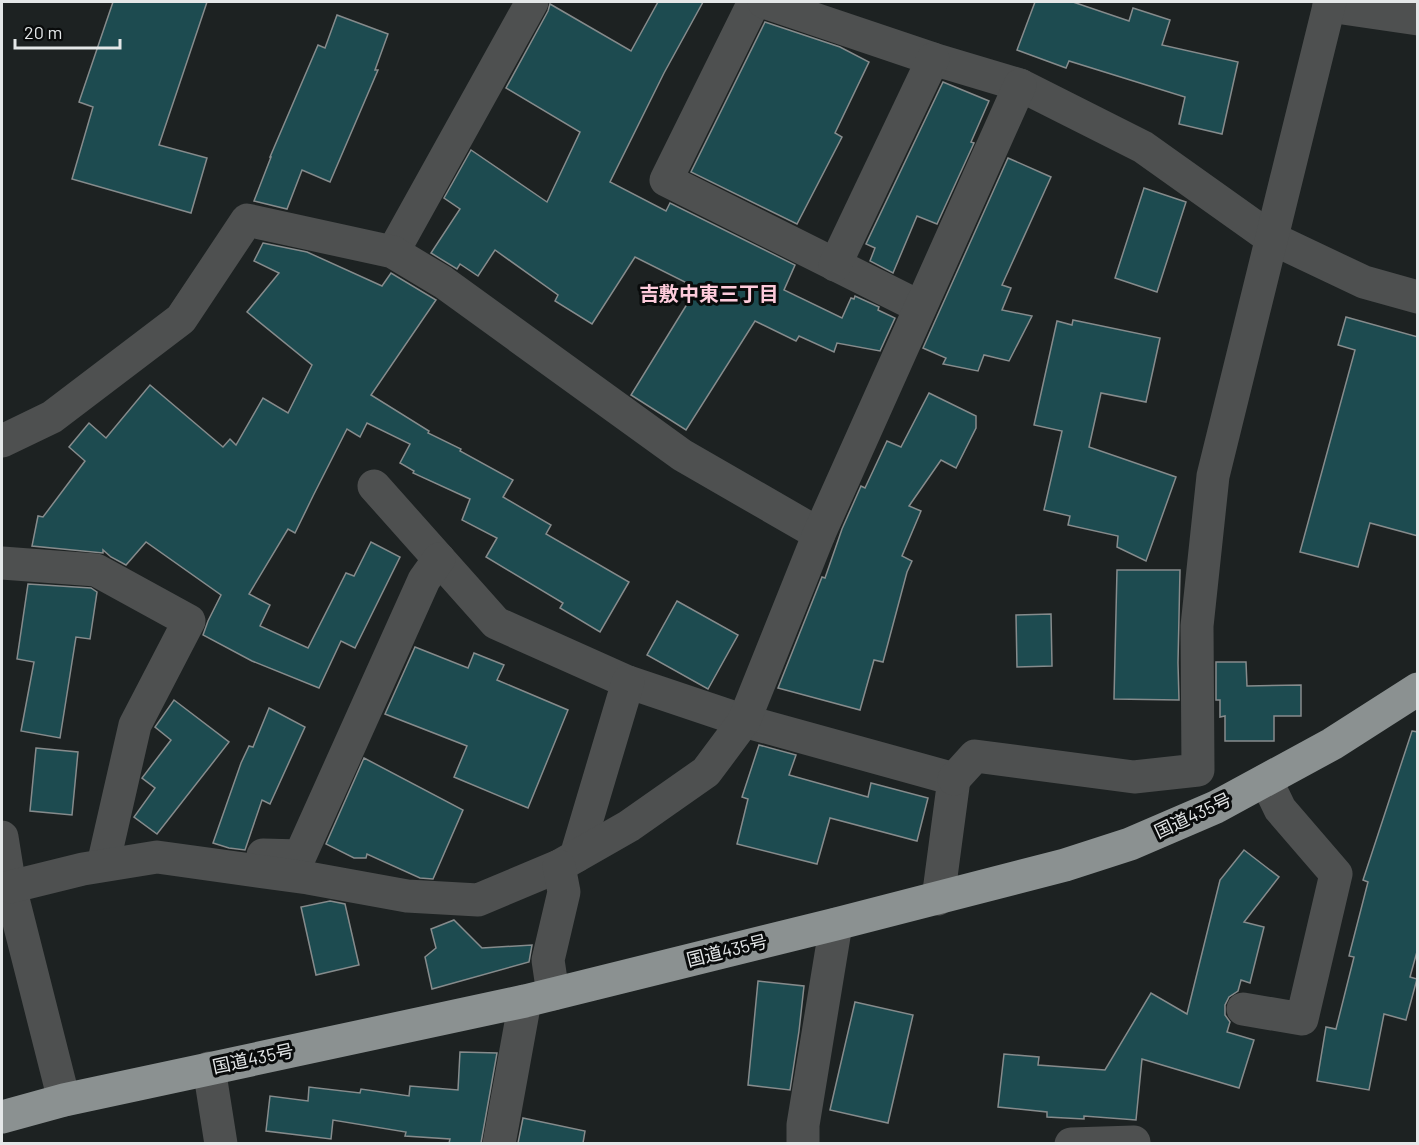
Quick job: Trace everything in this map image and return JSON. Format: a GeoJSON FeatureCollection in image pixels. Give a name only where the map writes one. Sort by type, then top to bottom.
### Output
{"type":"FeatureCollection","features":[{"type":"Feature","properties":{"kind":"highway","name":"国道435号"},"geometry":{"type":"LineString","coordinates":[[2,1117],[64,1100],[539,997],[1065,866],[1131,844],[1216,807],[1332,744],[1418,689]]}},
{"type":"Feature","properties":{"kind":"street"},"geometry":{"type":"LineString","coordinates":[[393,252],[532,2]]}},
{"type":"Feature","properties":{"kind":"street"},"geometry":{"type":"LineString","coordinates":[[754,2],[666,180],[920,307]]}},
{"type":"Feature","properties":{"kind":"street"},"geometry":{"type":"LineString","coordinates":[[764,2],[933,59],[1020,85],[1143,147],[1271,238],[1364,282],[1418,297]]}},
{"type":"Feature","properties":{"kind":"street"},"geometry":{"type":"LineString","coordinates":[[938,898],[954,779],[975,756],[1134,777],[1198,770],[1197,626],[1213,476],[1330,4],[1418,19]]}},
{"type":"Feature","properties":{"kind":"street"},"geometry":{"type":"LineString","coordinates":[[835,265],[933,59]]}},
{"type":"Feature","properties":{"kind":"street"},"geometry":{"type":"LineString","coordinates":[[10,887],[83,869],[157,857],[308,878],[407,896],[478,900],[568,861],[629,826],[706,772],[744,721],[819,534],[1020,85]]}},
{"type":"Feature","properties":{"kind":"street"},"geometry":{"type":"LineString","coordinates":[[2,441],[52,417],[181,319],[247,220],[393,252],[442,282],[682,455],[819,534]]}},
{"type":"Feature","properties":{"kind":"street"},"geometry":{"type":"LineString","coordinates":[[374,486],[496,623],[628,682],[744,721],[954,779]]}},
{"type":"Feature","properties":{"kind":"street"},"geometry":{"type":"LineString","coordinates":[[263,855],[314,856],[424,580],[439,559]]}},
{"type":"Feature","properties":{"kind":"street"},"geometry":{"type":"LineString","coordinates":[[2,563],[96,570],[189,621],[135,725],[103,866]]}},
{"type":"Feature","properties":{"kind":"street"},"geometry":{"type":"LineString","coordinates":[[499,1143],[539,997],[564,892],[568,861],[628,682]]}},
{"type":"Feature","properties":{"kind":"street"},"geometry":{"type":"LineString","coordinates":[[1244,1009],[1302,1019],[1336,874],[1280,809],[1266,780]]}},
{"type":"Feature","properties":{"kind":"street"},"geometry":{"type":"LineString","coordinates":[[2,837],[10,887],[64,1100]]}},
{"type":"Feature","properties":{"kind":"street"},"geometry":{"type":"LineString","coordinates":[[803,1143],[803,1125],[836,924]]}},
{"type":"Feature","properties":{"kind":"street"},"geometry":{"type":"LineString","coordinates":[[209,1068],[221,1143]]}},
{"type":"Feature","properties":{"kind":"street"},"geometry":{"type":"LineString","coordinates":[[1071,1143],[1134,1143]]}},
{"type":"Feature","properties":{"kind":"building"},"geometry":{"type":"Polygon","coordinates":[[[113,2],[207,2],[159,145],[207,158],[191,213],[72,179],[93,107],[79,102],[113,2]]]}},
{"type":"Feature","properties":{"kind":"building"},"geometry":{"type":"Polygon","coordinates":[[[658,2],[703,2],[664,73],[610,182],[666,211],[670,203],[795,265],[784,290],[842,318],[851,298],[854,299],[855,296],[879,307],[878,310],[895,318],[880,351],[837,343],[834,352],[799,336],[796,341],[755,321],[686,430],[631,395],[697,288],[635,257],[592,324],[555,301],[558,295],[495,250],[478,276],[460,264],[457,269],[431,253],[460,209],[444,198],[471,150],[547,202],[580,132],[506,88],[550,4],[631,51],[658,2]]]}},
{"type":"Feature","properties":{"kind":"building"},"geometry":{"type":"Polygon","coordinates":[[[1035,2],[1073,2],[1129,21],[1133,8],[1170,20],[1162,45],[1238,62],[1222,134],[1179,124],[1185,97],[1069,61],[1066,68],[1017,50],[1035,2]]]}},
{"type":"Feature","properties":{"kind":"building"},"geometry":{"type":"Polygon","coordinates":[[[337,15],[388,34],[375,70],[378,70],[330,182],[302,170],[287,209],[254,201],[270,157],[318,45],[325,48],[337,15]]]}},
{"type":"Feature","properties":{"kind":"building"},"geometry":{"type":"Polygon","coordinates":[[[765,22],[840,47],[869,62],[835,133],[842,137],[797,224],[691,172],[765,22]]]}},
{"type":"Feature","properties":{"kind":"building"},"geometry":{"type":"Polygon","coordinates":[[[943,82],[989,101],[971,142],[974,143],[937,224],[917,216],[893,273],[870,261],[875,248],[866,244],[943,82]]]}},
{"type":"Feature","properties":{"kind":"building"},"geometry":{"type":"Polygon","coordinates":[[[1008,158],[1051,177],[1002,285],[1011,288],[1002,310],[1032,316],[1009,361],[984,355],[978,371],[943,364],[946,358],[923,348],[1008,158]]]}},
{"type":"Feature","properties":{"kind":"building"},"geometry":{"type":"Polygon","coordinates":[[[1144,188],[1186,202],[1157,292],[1115,278],[1144,188]]]}},
{"type":"Feature","properties":{"kind":"building"},"geometry":{"type":"Polygon","coordinates":[[[263,243],[307,252],[382,286],[391,273],[436,300],[371,395],[429,431],[428,433],[461,449],[460,451],[513,480],[503,497],[551,525],[546,534],[629,582],[600,632],[560,608],[563,603],[486,557],[497,538],[462,520],[470,499],[413,473],[414,471],[400,463],[410,444],[367,423],[360,437],[347,429],[295,533],[288,529],[249,594],[270,605],[260,626],[308,648],[346,573],[354,576],[371,542],[400,557],[355,648],[341,641],[319,688],[252,661],[203,635],[221,595],[146,542],[126,565],[103,550],[103,553],[32,546],[38,516],[43,517],[85,461],[69,447],[89,423],[106,438],[150,385],[223,447],[230,439],[236,445],[263,398],[288,413],[312,365],[247,312],[279,273],[254,261],[263,243]]]}},
{"type":"Feature","properties":{"kind":"building"},"geometry":{"type":"Polygon","coordinates":[[[1346,317],[1418,337],[1418,536],[1370,523],[1358,567],[1300,552],[1355,350],[1338,345],[1346,317]]]}},
{"type":"Feature","properties":{"kind":"building"},"geometry":{"type":"Polygon","coordinates":[[[1073,320],[1160,338],[1146,402],[1101,393],[1089,447],[1176,477],[1146,561],[1117,547],[1118,536],[1068,525],[1070,516],[1044,510],[1062,431],[1034,425],[1057,321],[1072,325],[1073,320]]]}},
{"type":"Feature","properties":{"kind":"building"},"geometry":{"type":"Polygon","coordinates":[[[929,393],[976,416],[976,428],[956,468],[941,460],[909,506],[921,511],[902,556],[912,561],[883,662],[874,660],[860,710],[778,688],[861,486],[865,488],[887,441],[901,447],[929,393]]]}},
{"type":"Feature","properties":{"kind":"building"},"geometry":{"type":"Polygon","coordinates":[[[1117,570],[1180,570],[1179,700],[1114,699],[1117,570]]]}},
{"type":"Feature","properties":{"kind":"building"},"geometry":{"type":"Polygon","coordinates":[[[28,584],[91,588],[97,592],[90,639],[76,637],[60,738],[21,731],[34,662],[17,659],[28,584]]]}},
{"type":"Feature","properties":{"kind":"building"},"geometry":{"type":"Polygon","coordinates":[[[677,601],[738,635],[708,689],[647,655],[677,601]]]}},
{"type":"Feature","properties":{"kind":"building"},"geometry":{"type":"Polygon","coordinates":[[[1051,614],[1052,666],[1017,667],[1016,615],[1051,614]]]}},
{"type":"Feature","properties":{"kind":"building"},"geometry":{"type":"Polygon","coordinates":[[[415,647],[468,668],[474,653],[504,665],[497,680],[568,710],[528,808],[454,777],[467,746],[385,714],[415,647]]]}},
{"type":"Feature","properties":{"kind":"building"},"geometry":{"type":"Polygon","coordinates":[[[1216,662],[1246,662],[1247,686],[1301,685],[1301,716],[1274,716],[1274,741],[1225,741],[1225,716],[1220,717],[1220,700],[1216,700],[1216,662]]]}},
{"type":"Feature","properties":{"kind":"building"},"geometry":{"type":"Polygon","coordinates":[[[174,700],[229,742],[157,834],[134,817],[155,788],[142,778],[171,740],[155,727],[174,700]]]}},
{"type":"Feature","properties":{"kind":"building"},"geometry":{"type":"Polygon","coordinates":[[[269,708],[305,727],[270,804],[262,800],[245,850],[213,843],[241,763],[249,746],[253,747],[269,708]]]}},
{"type":"Feature","properties":{"kind":"building"},"geometry":{"type":"Polygon","coordinates":[[[1412,731],[1418,732],[1418,948],[1410,977],[1417,979],[1406,1020],[1384,1014],[1369,1090],[1317,1081],[1326,1027],[1336,1029],[1354,957],[1349,956],[1368,882],[1363,880],[1412,731]]]}},
{"type":"Feature","properties":{"kind":"building"},"geometry":{"type":"Polygon","coordinates":[[[759,745],[796,755],[789,775],[868,797],[871,783],[928,798],[917,841],[830,818],[817,864],[737,844],[748,799],[742,797],[759,745]]]}},
{"type":"Feature","properties":{"kind":"building"},"geometry":{"type":"Polygon","coordinates":[[[36,748],[78,752],[72,815],[30,811],[36,748]]]}},
{"type":"Feature","properties":{"kind":"building"},"geometry":{"type":"Polygon","coordinates":[[[364,758],[463,810],[433,879],[420,878],[367,854],[366,858],[354,858],[326,844],[364,758]]]}},
{"type":"Feature","properties":{"kind":"building"},"geometry":{"type":"Polygon","coordinates":[[[1244,850],[1279,877],[1244,922],[1264,927],[1250,983],[1241,980],[1238,991],[1229,997],[1225,1005],[1225,1015],[1230,1022],[1227,1032],[1254,1040],[1239,1088],[1142,1059],[1136,1120],[1084,1116],[1084,1119],[1047,1117],[1047,1112],[998,1107],[1004,1054],[1039,1057],[1038,1065],[1105,1070],[1151,993],[1187,1014],[1220,880],[1244,850]]]}},
{"type":"Feature","properties":{"kind":"building"},"geometry":{"type":"Polygon","coordinates":[[[330,901],[345,904],[359,965],[316,975],[301,907],[330,901]]]}},
{"type":"Feature","properties":{"kind":"building"},"geometry":{"type":"Polygon","coordinates":[[[454,920],[482,948],[532,945],[529,962],[432,989],[425,957],[436,948],[431,929],[454,920]]]}},
{"type":"Feature","properties":{"kind":"building"},"geometry":{"type":"Polygon","coordinates":[[[758,981],[804,986],[790,1090],[748,1085],[758,981]]]}},
{"type":"Feature","properties":{"kind":"building"},"geometry":{"type":"Polygon","coordinates":[[[855,1002],[913,1015],[888,1123],[830,1110],[855,1002]]]}},
{"type":"Feature","properties":{"kind":"building"},"geometry":{"type":"Polygon","coordinates":[[[460,1052],[497,1053],[481,1143],[449,1143],[450,1139],[405,1136],[406,1132],[333,1120],[331,1139],[266,1131],[270,1096],[308,1101],[309,1087],[360,1093],[361,1089],[409,1096],[410,1086],[458,1090],[460,1052]]]}},
{"type":"Feature","properties":{"kind":"building"},"geometry":{"type":"Polygon","coordinates":[[[523,1118],[585,1131],[583,1143],[518,1143],[523,1118]]]}},
{"type":"Feature","properties":{"kind":"district","name":"吉敷中東三丁目"},"geometry":{"type":"Point","coordinates":[709,294]}}]}
